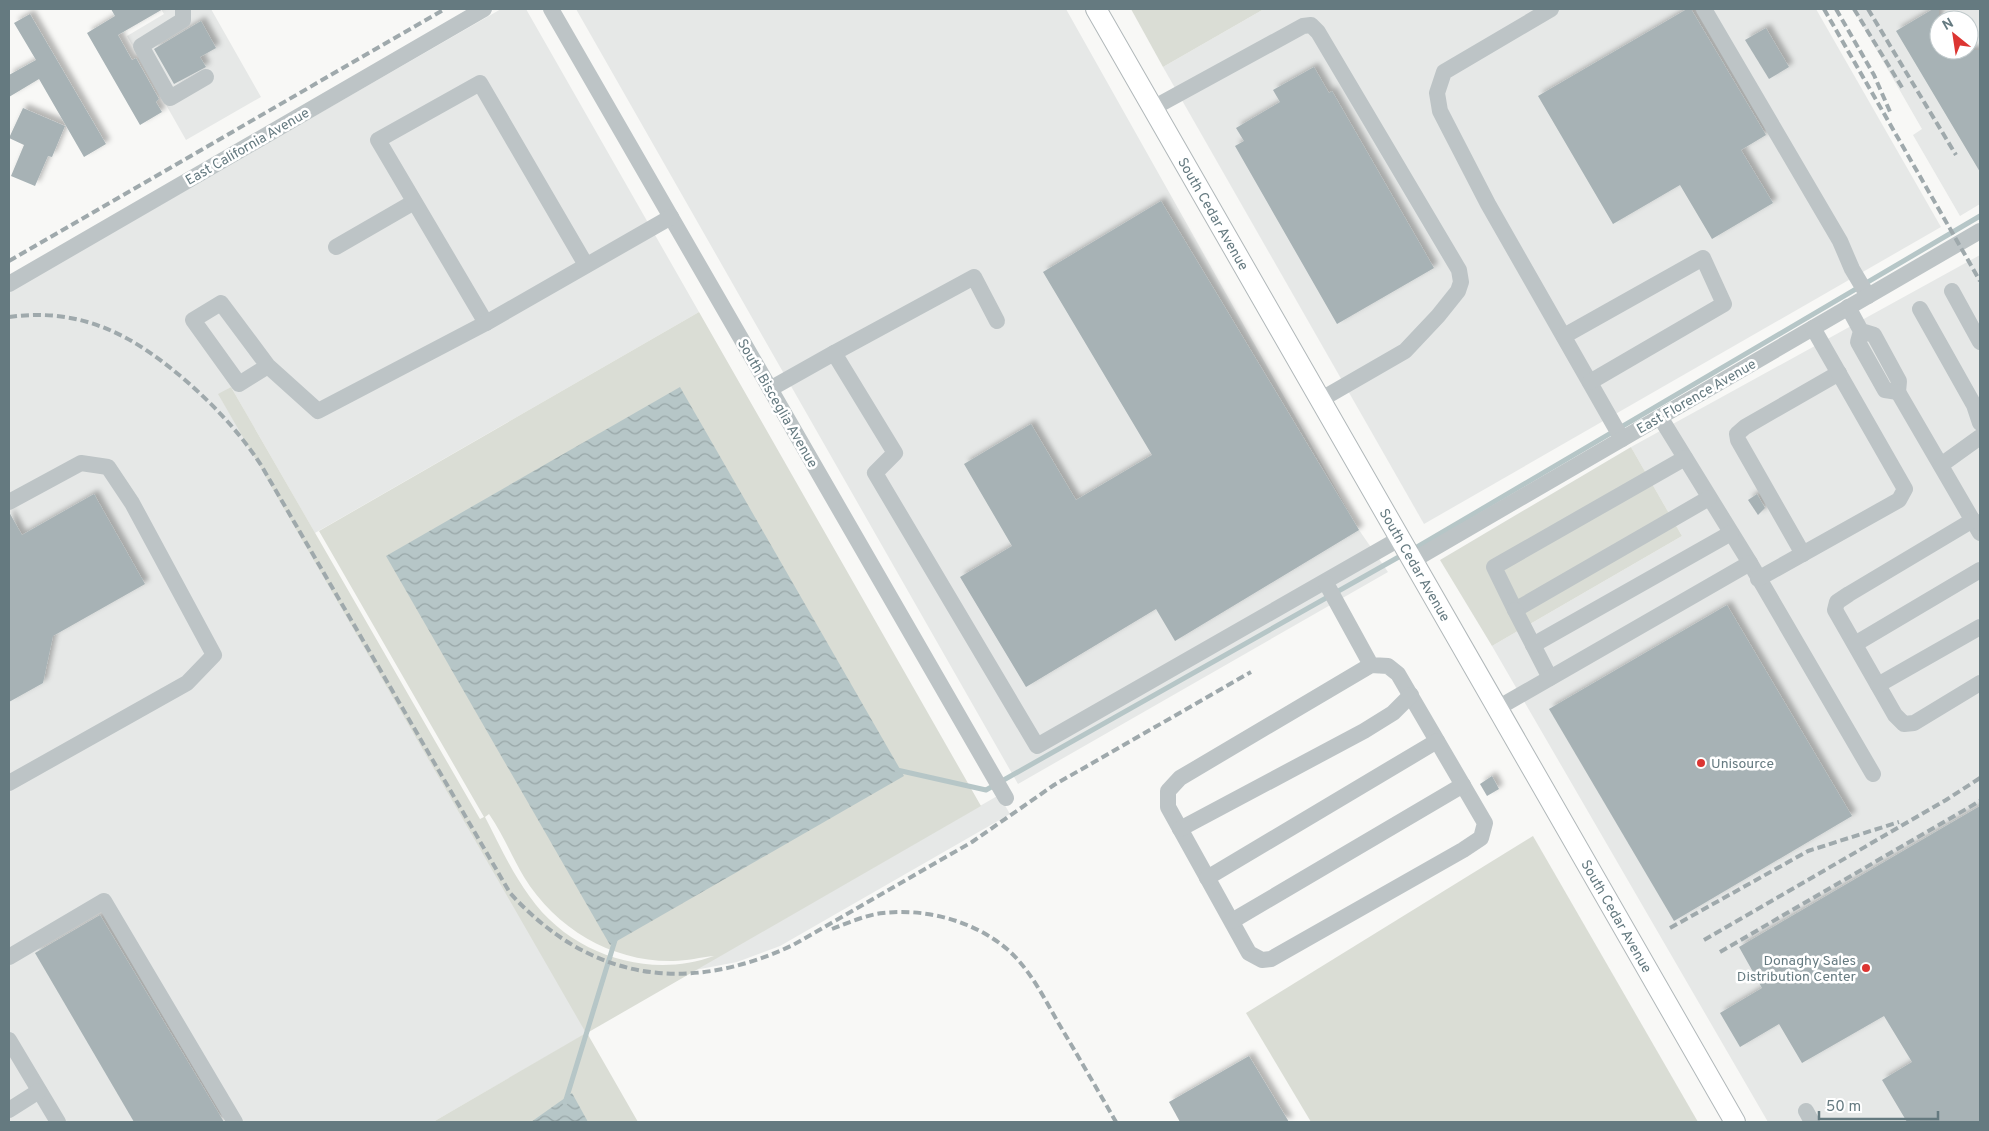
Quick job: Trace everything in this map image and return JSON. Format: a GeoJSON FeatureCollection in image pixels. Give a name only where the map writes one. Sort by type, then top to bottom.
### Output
{"type":"FeatureCollection","features":[{"type":"Feature","properties":{"kind":"main road","name":"South Cedar Avenue"},"geometry":{"type":"LineString","coordinates":[[1096,9],[1496,709],[1735,1122]]}},
{"type":"Feature","properties":{"kind":"street"},"geometry":{"type":"LineString","coordinates":[[183,9],[182,20],[141,46],[170,98],[206,77]]}},
{"type":"Feature","properties":{"kind":"street","name":"East California Avenue"},"geometry":{"type":"LineString","coordinates":[[9,284],[484,9]]}},
{"type":"Feature","properties":{"kind":"street","name":"South Bisceglia Avenue"},"geometry":{"type":"LineString","coordinates":[[551,9],[1006,798]]}},
{"type":"Feature","properties":{"kind":"street"},"geometry":{"type":"LineString","coordinates":[[1551,9],[1444,72],[1437,93],[1440,111],[1480,187],[1622,439]]}},
{"type":"Feature","properties":{"kind":"street"},"geometry":{"type":"LineString","coordinates":[[1704,9],[1840,241],[1852,269],[1868,296]]}},
{"type":"Feature","properties":{"kind":"street"},"geometry":{"type":"LineString","coordinates":[[1152,108],[1303,26],[1311,26],[1318,32],[1459,270],[1461,282],[1458,291],[1438,316],[1405,351],[1320,400]]}},
{"type":"Feature","properties":{"kind":"street"},"geometry":{"type":"LineString","coordinates":[[486,323],[378,140],[480,83],[586,265]]}},
{"type":"Feature","properties":{"kind":"street"},"geometry":{"type":"LineString","coordinates":[[336,248],[414,202]]}},
{"type":"Feature","properties":{"kind":"street"},"geometry":{"type":"LineString","coordinates":[[268,366],[239,384],[192,320],[221,303],[268,366],[318,411],[486,323],[671,217]]}},
{"type":"Feature","properties":{"kind":"street","name":"East Florence Avenue"},"geometry":{"type":"LineString","coordinates":[[1412,561],[1980,231]]}},
{"type":"Feature","properties":{"kind":"street"},"geometry":{"type":"LineString","coordinates":[[1564,336],[1704,258],[1724,304],[1590,382]]}},
{"type":"Feature","properties":{"kind":"street"},"geometry":{"type":"LineString","coordinates":[[770,389],[974,277],[997,321]]}},
{"type":"Feature","properties":{"kind":"street"},"geometry":{"type":"LineString","coordinates":[[1952,291],[1980,342]]}},
{"type":"Feature","properties":{"kind":"street"},"geometry":{"type":"LineString","coordinates":[[1848,307],[1861,331],[1858,342],[1885,390],[1898,392],[1977,526],[1837,602],[1835,610],[1895,715],[1904,724],[1914,723],[1980,683]]}},
{"type":"Feature","properties":{"kind":"street"},"geometry":{"type":"LineString","coordinates":[[1920,309],[1974,404],[1980,423]]}},
{"type":"Feature","properties":{"kind":"street"},"geometry":{"type":"LineString","coordinates":[[1758,579],[1899,500],[1904,489],[1813,328]]}},
{"type":"Feature","properties":{"kind":"street"},"geometry":{"type":"LineString","coordinates":[[834,353],[895,453],[876,473],[1037,746],[1326,583],[1400,539]]}},
{"type":"Feature","properties":{"kind":"street"},"geometry":{"type":"LineString","coordinates":[[1803,554],[1738,440],[1737,434],[1745,427],[1839,373]]}},
{"type":"Feature","properties":{"kind":"street"},"geometry":{"type":"LineString","coordinates":[[1660,417],[1750,563],[1873,774]]}},
{"type":"Feature","properties":{"kind":"street"},"geometry":{"type":"LineString","coordinates":[[1941,465],[1980,437]]}},
{"type":"Feature","properties":{"kind":"street"},"geometry":{"type":"LineString","coordinates":[[1550,678],[1494,567],[1685,458]]}},
{"type":"Feature","properties":{"kind":"street"},"geometry":{"type":"LineString","coordinates":[[9,502],[81,463],[108,466],[132,503],[214,655],[187,683],[9,782]]}},
{"type":"Feature","properties":{"kind":"street"},"geometry":{"type":"LineString","coordinates":[[1515,610],[1709,498]]}},
{"type":"Feature","properties":{"kind":"street"},"geometry":{"type":"LineString","coordinates":[[1533,645],[1731,533]]}},
{"type":"Feature","properties":{"kind":"street"},"geometry":{"type":"LineString","coordinates":[[1496,709],[1750,563]]}},
{"type":"Feature","properties":{"kind":"street"},"geometry":{"type":"LineString","coordinates":[[1855,644],[1980,570]]}},
{"type":"Feature","properties":{"kind":"street"},"geometry":{"type":"LineString","coordinates":[[1326,583],[1371,665]]}},
{"type":"Feature","properties":{"kind":"street"},"geometry":{"type":"LineString","coordinates":[[1878,685],[1980,627]]}},
{"type":"Feature","properties":{"kind":"street"},"geometry":{"type":"LineString","coordinates":[[1371,665],[1388,666],[1398,674],[1485,823],[1481,838],[1271,959],[1262,960],[1249,953],[1180,829],[1168,807],[1168,791],[1180,778],[1371,665]]}},
{"type":"Feature","properties":{"kind":"street"},"geometry":{"type":"LineString","coordinates":[[1180,829],[1364,731],[1393,713],[1411,696]]}},
{"type":"Feature","properties":{"kind":"street"},"geometry":{"type":"LineString","coordinates":[[1208,878],[1437,741]]}},
{"type":"Feature","properties":{"kind":"street"},"geometry":{"type":"LineString","coordinates":[[1232,921],[1463,785]]}},
{"type":"Feature","properties":{"kind":"street"},"geometry":{"type":"LineString","coordinates":[[9,957],[104,901],[235,1122]]}},
{"type":"Feature","properties":{"kind":"street"},"geometry":{"type":"LineString","coordinates":[[9,1040],[58,1122]]}},
{"type":"Feature","properties":{"kind":"street"},"geometry":{"type":"LineString","coordinates":[[9,1110],[40,1091]]}},
{"type":"Feature","properties":{"kind":"shaded area"},"geometry":{"type":"Polygon","coordinates":[[[161,9],[211,9],[261,97],[186,140],[127,36],[164,14],[161,9]]]}},
{"type":"Feature","properties":{"kind":"shaded area"},"geometry":{"type":"Polygon","coordinates":[[[501,9],[526,9],[699,312],[315,533],[231,387],[219,395],[587,1033],[433,1122],[9,1122],[9,292],[501,9]]]}},
{"type":"Feature","properties":{"kind":"shaded area"},"geometry":{"type":"Polygon","coordinates":[[[576,9],[1066,9],[1359,530],[1388,572],[1018,784],[576,9]]]}},
{"type":"Feature","properties":{"kind":"shaded area"},"geometry":{"type":"Polygon","coordinates":[[[1131,9],[1264,9],[1163,67],[1131,9]]]}},
{"type":"Feature","properties":{"kind":"shaded area"},"geometry":{"type":"Polygon","coordinates":[[[1264,9],[1816,9],[1941,227],[1424,524],[1163,67],[1264,9]]]}},
{"type":"Feature","properties":{"kind":"shaded area"},"geometry":{"type":"Polygon","coordinates":[[[1853,9],[1980,9],[1980,204],[1960,216],[1913,135],[1922,129],[1853,9]]]}},
{"type":"Feature","properties":{"kind":"shaded area"},"geometry":{"type":"Polygon","coordinates":[[[1980,255],[1980,1122],[1768,1122],[1492,646],[1682,536],[1631,447],[1980,255]]]}},
{"type":"Feature","properties":{"kind":"shaded area"},"geometry":{"type":"Polygon","coordinates":[[[699,312],[981,806],[587,1033],[638,1122],[433,1122],[586,1033],[218,394],[231,387],[480,819],[484,817],[319,531],[699,312]],[[489,814],[485,817],[523,888],[547,917],[566,934],[588,947],[612,957],[637,963],[663,965],[689,963],[714,956],[678,961],[650,960],[628,956],[607,949],[588,939],[569,927],[537,896],[524,877],[489,814]]]}},
{"type":"Feature","properties":{"kind":"shaded area"},"geometry":{"type":"Polygon","coordinates":[[[1631,447],[1682,536],[1492,646],[1440,560],[1631,447]]]}},
{"type":"Feature","properties":{"kind":"shaded area"},"geometry":{"type":"Polygon","coordinates":[[[999,795],[1010,814],[780,946],[737,962],[695,970],[999,795]]]}},
{"type":"Feature","properties":{"kind":"shaded area"},"geometry":{"type":"Polygon","coordinates":[[[1533,836],[1698,1122],[1311,1122],[1246,1013],[1533,836]]]}},
{"type":"Feature","properties":{"kind":"water"},"geometry":{"type":"Polygon","coordinates":[[[680,387],[904,776],[610,945],[386,556],[680,387]]]}},
{"type":"Feature","properties":{"kind":"water"},"geometry":{"type":"Polygon","coordinates":[[[572,1093],[588,1122],[531,1122],[572,1093]]]}},
{"type":"Feature","properties":{"kind":"building"},"geometry":{"type":"Polygon","coordinates":[[[111,9],[163,9],[118,35],[132,60],[136,58],[159,99],[156,102],[162,112],[140,125],[87,33],[115,16],[111,9]]]}},
{"type":"Feature","properties":{"kind":"building"},"geometry":{"type":"Polygon","coordinates":[[[1687,9],[1691,9],[1766,135],[1741,150],[1773,203],[1712,239],[1680,185],[1613,224],[1538,96],[1687,9]]]}},
{"type":"Feature","properties":{"kind":"building"},"geometry":{"type":"Polygon","coordinates":[[[1929,11],[1929,60],[1979,60],[1980,50],[1980,172],[1896,31],[1929,11]]]}},
{"type":"Feature","properties":{"kind":"building"},"geometry":{"type":"Polygon","coordinates":[[[30,14],[106,144],[84,157],[39,79],[9,97],[9,75],[36,60],[14,23],[30,14]]]}},
{"type":"Feature","properties":{"kind":"building"},"geometry":{"type":"Polygon","coordinates":[[[201,21],[216,48],[200,57],[206,67],[174,84],[154,49],[201,21]]]}},
{"type":"Feature","properties":{"kind":"building"},"geometry":{"type":"Polygon","coordinates":[[[1766,28],[1789,67],[1769,79],[1745,40],[1766,28]]]}},
{"type":"Feature","properties":{"kind":"building"},"geometry":{"type":"Polygon","coordinates":[[[1314,67],[1329,93],[1332,91],[1434,268],[1337,324],[1235,146],[1244,141],[1236,128],[1280,102],[1273,90],[1314,67]]]}},
{"type":"Feature","properties":{"kind":"building"},"geometry":{"type":"Polygon","coordinates":[[[23,108],[65,126],[52,157],[48,156],[35,186],[11,176],[24,145],[9,138],[23,108]]]}},
{"type":"Feature","properties":{"kind":"building"},"geometry":{"type":"Polygon","coordinates":[[[1161,201],[1359,530],[1175,641],[1156,609],[1026,687],[960,577],[1012,546],[964,464],[1031,424],[1076,500],[1152,455],[1043,272],[1161,201]]]}},
{"type":"Feature","properties":{"kind":"building"},"geometry":{"type":"Polygon","coordinates":[[[94,494],[145,584],[53,636],[43,683],[9,702],[9,512],[22,535],[94,494]]]}},
{"type":"Feature","properties":{"kind":"building"},"geometry":{"type":"Polygon","coordinates":[[[1757,494],[1765,508],[1758,515],[1748,500],[1757,494]]]}},
{"type":"Feature","properties":{"kind":"building","name":"Unisource"},"geometry":{"type":"Polygon","coordinates":[[[1727,605],[1852,816],[1674,921],[1549,709],[1727,605]]]}},
{"type":"Feature","properties":{"kind":"building"},"geometry":{"type":"Polygon","coordinates":[[[1492,776],[1499,789],[1487,796],[1480,784],[1492,776]]]}},
{"type":"Feature","properties":{"kind":"building","name":"Donaghy Sales Distribution Center"},"geometry":{"type":"Polygon","coordinates":[[[1980,806],[1980,1122],[1907,1122],[1882,1080],[1912,1062],[1884,1016],[1802,1063],[1779,1024],[1740,1047],[1720,1013],[1762,988],[1739,947],[1980,806]]]}},
{"type":"Feature","properties":{"kind":"building"},"geometry":{"type":"Polygon","coordinates":[[[100,915],[224,1122],[134,1122],[35,953],[100,915]]]}},
{"type":"Feature","properties":{"kind":"building"},"geometry":{"type":"Polygon","coordinates":[[[1249,1056],[1289,1122],[1180,1122],[1169,1102],[1249,1056]]]}},
{"type":"Feature","properties":{"kind":"waterway"},"geometry":{"type":"LineString","coordinates":[[1412,550],[1980,216]]}},
{"type":"Feature","properties":{"kind":"waterway"},"geometry":{"type":"LineString","coordinates":[[897,770],[986,790],[1404,554]]}},
{"type":"Feature","properties":{"kind":"waterway"},"geometry":{"type":"LineString","coordinates":[[565,1103],[616,937]]}},
{"type":"Feature","properties":{"kind":"railway"},"geometry":{"type":"LineString","coordinates":[[9,261],[445,9]]}},
{"type":"Feature","properties":{"kind":"railway"},"geometry":{"type":"LineString","coordinates":[[1824,9],[1980,281]]}},
{"type":"Feature","properties":{"kind":"railway"},"geometry":{"type":"LineString","coordinates":[[1836,9],[1874,75],[1891,114]]}},
{"type":"Feature","properties":{"kind":"railway"},"geometry":{"type":"LineString","coordinates":[[1854,9],[1903,89]]}},
{"type":"Feature","properties":{"kind":"railway"},"geometry":{"type":"LineString","coordinates":[[1868,9],[1956,155]]}},
{"type":"Feature","properties":{"kind":"railway"},"geometry":{"type":"LineString","coordinates":[[9,317],[60,316],[104,328],[146,350],[196,390],[217,410],[261,465],[510,893],[541,923],[573,945],[607,961],[642,971],[678,974],[715,970],[754,961],[793,945],[972,842],[1054,785],[1251,672]]}},
{"type":"Feature","properties":{"kind":"railway"},"geometry":{"type":"LineString","coordinates":[[1704,940],[1946,800],[1980,778]]}},
{"type":"Feature","properties":{"kind":"railway"},"geometry":{"type":"LineString","coordinates":[[1720,952],[1980,801]]}},
{"type":"Feature","properties":{"kind":"railway"},"geometry":{"type":"LineString","coordinates":[[1670,928],[1808,851],[1899,822]]}},
{"type":"Feature","properties":{"kind":"railway"},"geometry":{"type":"LineString","coordinates":[[832,929],[876,914],[916,913],[932,915],[965,924],[994,939],[1007,949],[1030,975],[1116,1122]]}},
{"type":"Feature","properties":{"kind":"place","name":"Unisource"},"geometry":{"type":"Point","coordinates":[1701,763]}},
{"type":"Feature","properties":{"kind":"place","name":"Donaghy Sales Distribution Center"},"geometry":{"type":"Point","coordinates":[1866,968]}}]}
